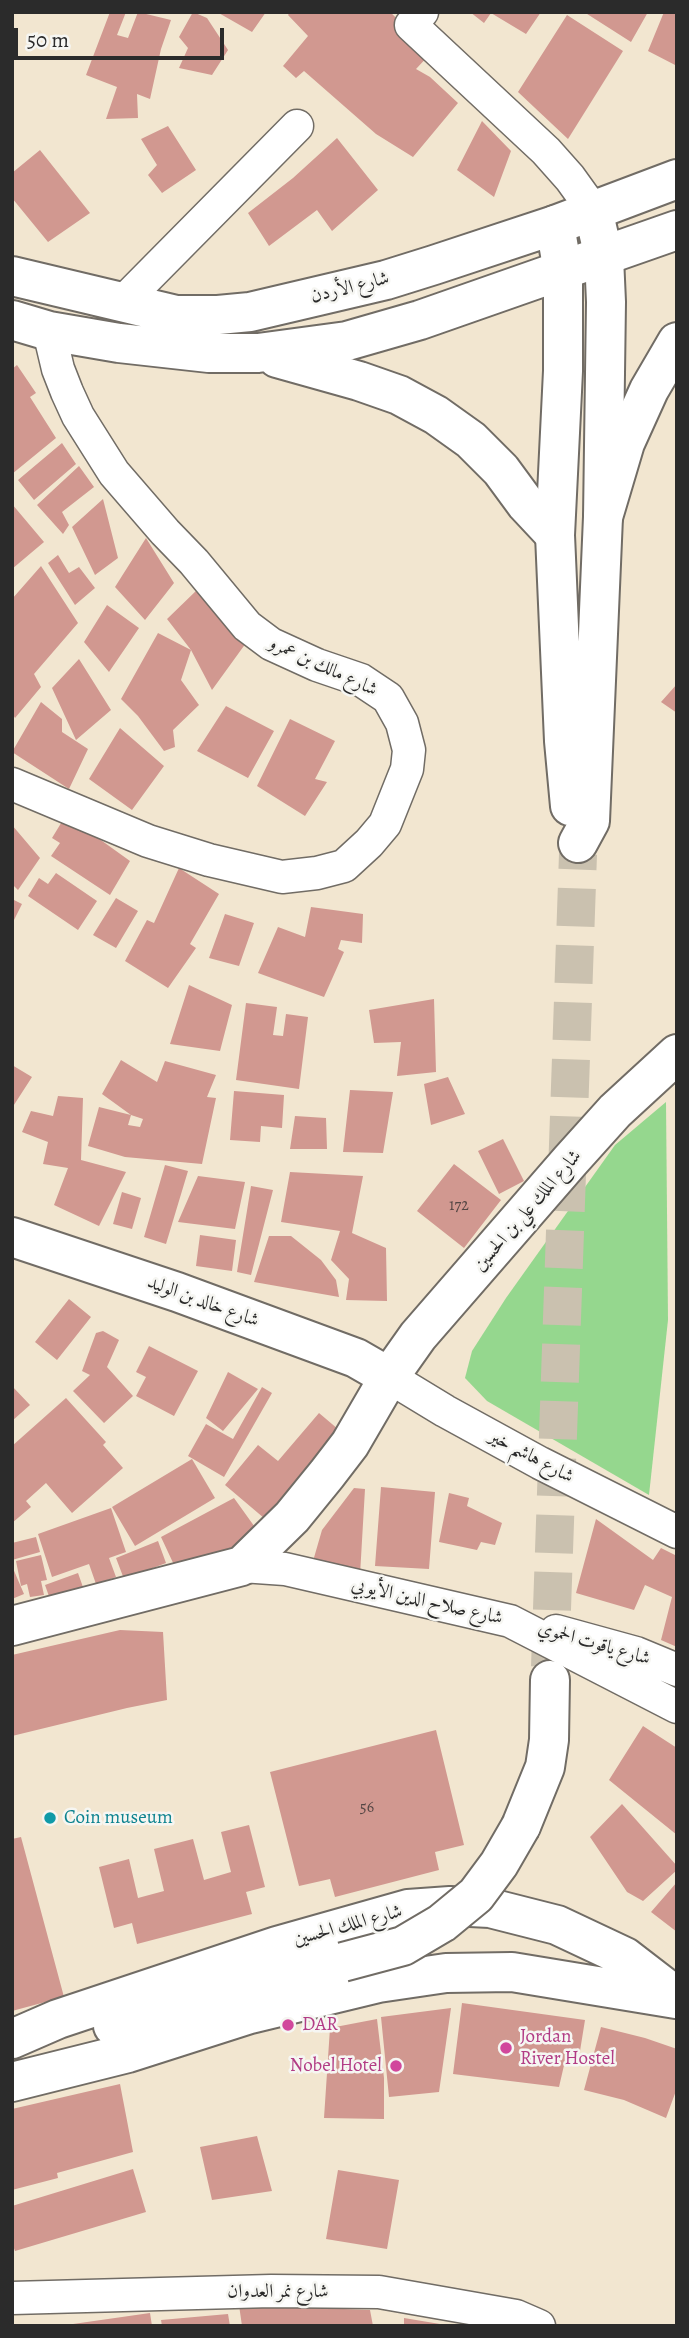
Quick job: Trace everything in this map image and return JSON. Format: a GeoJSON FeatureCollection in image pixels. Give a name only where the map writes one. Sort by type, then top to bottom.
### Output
{"type":"FeatureCollection","features":[{"type":"Feature","properties":{"kind":"main road","name":"شارع الأردن"},"geometry":{"type":"LineString","coordinates":[[12,276],[176,315],[250,312],[386,280],[555,225],[677,179]]}},
{"type":"Feature","properties":{"kind":"main road"},"geometry":{"type":"LineString","coordinates":[[555,225],[564,271],[563,371],[555,535],[564,741],[571,823],[578,848],[590,821],[603,517],[606,302],[604,257],[593,210]]}},
{"type":"Feature","properties":{"kind":"main road"},"geometry":{"type":"LineString","coordinates":[[12,320],[48,331],[119,343],[209,353],[258,353],[347,341],[420,320],[677,230]]}},
{"type":"Feature","properties":{"kind":"main road"},"geometry":{"type":"LineString","coordinates":[[603,517],[625,443],[649,390],[677,342]]}},
{"type":"Feature","properties":{"kind":"main road"},"geometry":{"type":"LineString","coordinates":[[258,353],[359,381],[399,395],[436,415],[471,440],[501,470],[526,504],[555,535]]}},
{"type":"Feature","properties":{"kind":"main road","name":"شارع الملك علي بن الحسين"},"geometry":{"type":"LineString","coordinates":[[390,1377],[418,1336],[579,1151],[615,1111],[677,1054]]}},
{"type":"Feature","properties":{"kind":"main road","name":"شارع خالد بن الوليد"},"geometry":{"type":"LineString","coordinates":[[12,1237],[356,1358],[390,1377]]}},
{"type":"Feature","properties":{"kind":"main road","name":"شارع صلاح الدين الأيوبي"},"geometry":{"type":"LineString","coordinates":[[12,1626],[242,1566],[292,1517],[327,1474],[350,1444],[390,1377]]}},
{"type":"Feature","properties":{"kind":"main road"},"geometry":{"type":"LineString","coordinates":[[12,2062],[83,2035],[403,1947],[442,1923],[476,1895],[499,1864],[521,1826],[545,1767],[550,1740],[550,1680]]}},
{"type":"Feature","properties":{"kind":"main road","name":"شارع الملك الحسين"},"geometry":{"type":"LineString","coordinates":[[12,2039],[58,2019],[277,1946],[408,1909],[450,1906],[490,1908],[557,1925],[625,1957],[677,1998]]}},
{"type":"Feature","properties":{"kind":"main road"},"geometry":{"type":"LineString","coordinates":[[512,1972],[515,1915]]}},
{"type":"Feature","properties":{"kind":"main road","name":"شارع الملك الحسين"},"geometry":{"type":"LineString","coordinates":[[12,2082],[128,2053],[250,2014],[378,1983],[446,1973],[512,1972],[677,1998]]}},
{"type":"Feature","properties":{"kind":"street"},"geometry":{"type":"LineString","coordinates":[[422,12],[411,25],[546,151],[593,210]]}},
{"type":"Feature","properties":{"kind":"street"},"geometry":{"type":"LineString","coordinates":[[122,303],[296,126]]}},
{"type":"Feature","properties":{"kind":"street","name":"شارع مالك بن عمرو"},"geometry":{"type":"LineString","coordinates":[[12,784],[148,841],[209,860],[282,877],[317,873],[344,866],[369,843],[385,824],[407,769],[409,750],[402,723],[388,698],[361,680],[317,665],[271,644],[247,626],[114,473],[78,416],[58,369],[48,331]]}},
{"type":"Feature","properties":{"kind":"street","name":"شارع هاشم خير"},"geometry":{"type":"LineString","coordinates":[[390,1377],[445,1411],[540,1463],[677,1532]]}},
{"type":"Feature","properties":{"kind":"street","name":"شارع صلاح الدين الأيوبي"},"geometry":{"type":"LineString","coordinates":[[242,1566],[285,1569],[510,1621],[677,1707]]}},
{"type":"Feature","properties":{"kind":"street","name":"شارع ياقوت الحموي"},"geometry":{"type":"LineString","coordinates":[[510,1621],[570,1634],[636,1653],[677,1670]]}},
{"type":"Feature","properties":{"kind":"street","name":"شارع نمر العدوان"},"geometry":{"type":"LineString","coordinates":[[17,2304],[271,2291],[379,2292],[516,2316],[539,2326]]}},
{"type":"Feature","properties":{"kind":"green space"},"geometry":{"type":"Polygon","coordinates":[[[666,1102],[668,1320],[649,1495],[487,1401],[465,1378],[472,1351],[506,1298],[615,1145],[666,1102]]]}},
{"type":"Feature","properties":{"kind":"building"},"geometry":{"type":"Polygon","coordinates":[[[110,12],[126,12],[117,35],[128,38],[138,12],[171,20],[161,49],[150,99],[137,94],[138,118],[106,119],[117,87],[86,75],[110,12]]]}},
{"type":"Feature","properties":{"kind":"building"},"geometry":{"type":"Polygon","coordinates":[[[193,12],[207,18],[228,50],[212,75],[179,68],[188,48],[179,37],[193,12]]]}},
{"type":"Feature","properties":{"kind":"building"},"geometry":{"type":"Polygon","coordinates":[[[217,12],[266,12],[252,32],[217,12]]]}},
{"type":"Feature","properties":{"kind":"building"},"geometry":{"type":"Polygon","coordinates":[[[290,12],[390,12],[432,52],[416,69],[430,77],[458,103],[413,157],[376,134],[304,71],[296,78],[283,66],[308,36],[288,15],[290,12]]]}},
{"type":"Feature","properties":{"kind":"building"},"geometry":{"type":"Polygon","coordinates":[[[470,12],[541,12],[526,34],[491,13],[484,23],[470,12]]]}},
{"type":"Feature","properties":{"kind":"building"},"geometry":{"type":"Polygon","coordinates":[[[584,12],[648,12],[631,42],[584,12]]]}},
{"type":"Feature","properties":{"kind":"building"},"geometry":{"type":"Polygon","coordinates":[[[664,12],[677,12],[677,66],[648,51],[664,12]]]}},
{"type":"Feature","properties":{"kind":"building"},"geometry":{"type":"Polygon","coordinates":[[[567,15],[623,51],[568,139],[518,92],[567,15]]]}},
{"type":"Feature","properties":{"kind":"building"},"geometry":{"type":"Polygon","coordinates":[[[482,121],[511,151],[494,197],[457,170],[482,121]]]}},
{"type":"Feature","properties":{"kind":"building"},"geometry":{"type":"Polygon","coordinates":[[[168,126],[196,170],[162,193],[148,175],[157,165],[141,139],[168,126]]]}},
{"type":"Feature","properties":{"kind":"building"},"geometry":{"type":"Polygon","coordinates":[[[337,138],[378,190],[332,231],[317,210],[269,246],[248,213],[293,178],[337,138]]]}},
{"type":"Feature","properties":{"kind":"building"},"geometry":{"type":"Polygon","coordinates":[[[40,150],[90,213],[48,242],[12,198],[12,173],[40,150]]]}},
{"type":"Feature","properties":{"kind":"building"},"geometry":{"type":"Polygon","coordinates":[[[17,365],[36,393],[30,397],[56,438],[12,474],[12,369],[17,365]]]}},
{"type":"Feature","properties":{"kind":"building"},"geometry":{"type":"Polygon","coordinates":[[[62,443],[76,464],[34,500],[18,480],[62,443]]]}},
{"type":"Feature","properties":{"kind":"building"},"geometry":{"type":"Polygon","coordinates":[[[79,466],[94,487],[62,512],[69,525],[63,534],[37,505],[79,466]]]}},
{"type":"Feature","properties":{"kind":"building"},"geometry":{"type":"Polygon","coordinates":[[[103,499],[118,558],[95,575],[72,527],[103,499]]]}},
{"type":"Feature","properties":{"kind":"building"},"geometry":{"type":"Polygon","coordinates":[[[12,504],[44,542],[12,569],[12,504]]]}},
{"type":"Feature","properties":{"kind":"building"},"geometry":{"type":"Polygon","coordinates":[[[146,538],[174,583],[145,620],[115,587],[146,538]]]}},
{"type":"Feature","properties":{"kind":"building"},"geometry":{"type":"Polygon","coordinates":[[[58,555],[69,573],[79,567],[95,588],[75,605],[48,563],[58,555]]]}},
{"type":"Feature","properties":{"kind":"building"},"geometry":{"type":"Polygon","coordinates":[[[41,566],[78,623],[34,674],[41,687],[15,718],[12,713],[12,599],[41,566]]]}},
{"type":"Feature","properties":{"kind":"building"},"geometry":{"type":"Polygon","coordinates":[[[198,589],[246,643],[212,690],[191,650],[167,619],[198,589]]]}},
{"type":"Feature","properties":{"kind":"building"},"geometry":{"type":"Polygon","coordinates":[[[107,605],[139,628],[109,672],[84,642],[107,605]]]}},
{"type":"Feature","properties":{"kind":"building"},"geometry":{"type":"Polygon","coordinates":[[[158,633],[191,650],[181,680],[199,705],[173,730],[175,747],[164,751],[138,716],[121,699],[158,633]]]}},
{"type":"Feature","properties":{"kind":"building"},"geometry":{"type":"Polygon","coordinates":[[[79,659],[111,710],[76,740],[52,688],[79,659]]]}},
{"type":"Feature","properties":{"kind":"building"},"geometry":{"type":"Polygon","coordinates":[[[677,684],[677,713],[661,702],[677,684]]]}},
{"type":"Feature","properties":{"kind":"building"},"geometry":{"type":"Polygon","coordinates":[[[41,702],[62,719],[62,732],[88,749],[69,789],[12,752],[41,702]]]}},
{"type":"Feature","properties":{"kind":"building"},"geometry":{"type":"Polygon","coordinates":[[[226,706],[274,731],[248,778],[197,751],[226,706]]]}},
{"type":"Feature","properties":{"kind":"building"},"geometry":{"type":"Polygon","coordinates":[[[290,719],[335,741],[315,779],[327,782],[305,816],[257,786],[290,719]]]}},
{"type":"Feature","properties":{"kind":"building"},"geometry":{"type":"Polygon","coordinates":[[[120,728],[164,766],[132,810],[89,779],[120,728]]]}},
{"type":"Feature","properties":{"kind":"building"},"geometry":{"type":"Polygon","coordinates":[[[66,815],[130,861],[110,895],[51,856],[60,843],[52,838],[66,815]]]}},
{"type":"Feature","properties":{"kind":"building"},"geometry":{"type":"Polygon","coordinates":[[[12,825],[40,858],[18,890],[12,884],[12,825]]]}},
{"type":"Feature","properties":{"kind":"building"},"geometry":{"type":"Polygon","coordinates":[[[179,868],[219,894],[190,944],[196,948],[168,988],[125,961],[147,920],[154,923],[179,868]]]}},
{"type":"Feature","properties":{"kind":"building"},"geometry":{"type":"Polygon","coordinates":[[[56,873],[97,901],[78,930],[28,896],[39,878],[48,884],[56,873]]]}},
{"type":"Feature","properties":{"kind":"building"},"geometry":{"type":"Polygon","coordinates":[[[116,898],[138,911],[116,948],[93,935],[116,898]]]}},
{"type":"Feature","properties":{"kind":"building"},"geometry":{"type":"Polygon","coordinates":[[[12,899],[22,904],[12,924],[12,899]]]}},
{"type":"Feature","properties":{"kind":"building"},"geometry":{"type":"Polygon","coordinates":[[[311,907],[363,914],[362,943],[341,940],[338,949],[344,952],[324,997],[258,973],[278,927],[305,937],[311,907]]]}},
{"type":"Feature","properties":{"kind":"building"},"geometry":{"type":"Polygon","coordinates":[[[225,914],[254,923],[239,966],[209,958],[225,914]]]}},
{"type":"Feature","properties":{"kind":"building"},"geometry":{"type":"Polygon","coordinates":[[[189,985],[232,1005],[220,1051],[170,1044],[189,985]]]}},
{"type":"Feature","properties":{"kind":"building"},"geometry":{"type":"Polygon","coordinates":[[[434,999],[436,1072],[397,1076],[401,1042],[374,1043],[369,1010],[434,999]]]}},
{"type":"Feature","properties":{"kind":"building"},"geometry":{"type":"Polygon","coordinates":[[[246,1003],[277,1007],[273,1035],[283,1036],[286,1014],[308,1017],[299,1089],[236,1080],[246,1003]]]}},
{"type":"Feature","properties":{"kind":"building"},"geometry":{"type":"Polygon","coordinates":[[[121,1060],[157,1082],[165,1061],[216,1075],[207,1097],[216,1098],[202,1164],[125,1157],[88,1146],[99,1107],[131,1115],[102,1094],[121,1060]],[[131,1115],[128,1125],[140,1127],[143,1119],[131,1115]]]}},
{"type":"Feature","properties":{"kind":"building"},"geometry":{"type":"Polygon","coordinates":[[[12,1065],[32,1077],[12,1108],[12,1065]]]}},
{"type":"Feature","properties":{"kind":"building"},"geometry":{"type":"Polygon","coordinates":[[[448,1077],[465,1114],[431,1125],[424,1084],[448,1077]]]}},
{"type":"Feature","properties":{"kind":"building"},"geometry":{"type":"Polygon","coordinates":[[[350,1090],[393,1092],[383,1153],[343,1152],[350,1090]]]}},
{"type":"Feature","properties":{"kind":"building"},"geometry":{"type":"Polygon","coordinates":[[[234,1091],[284,1095],[282,1128],[261,1126],[260,1142],[230,1140],[234,1091]]]}},
{"type":"Feature","properties":{"kind":"building"},"geometry":{"type":"Polygon","coordinates":[[[58,1096],[83,1098],[81,1160],[126,1172],[99,1226],[54,1205],[68,1168],[43,1164],[48,1142],[22,1132],[31,1111],[53,1116],[58,1096]]]}},
{"type":"Feature","properties":{"kind":"building"},"geometry":{"type":"Polygon","coordinates":[[[295,1116],[326,1118],[327,1149],[290,1149],[295,1116]]]}},
{"type":"Feature","properties":{"kind":"building"},"geometry":{"type":"Polygon","coordinates":[[[503,1139],[524,1181],[499,1194],[478,1151],[503,1139]]]}},
{"type":"Feature","properties":{"kind":"building"},"geometry":{"type":"Polygon","coordinates":[[[454,1164],[501,1200],[464,1248],[417,1211],[454,1164]]]}},
{"type":"Feature","properties":{"kind":"building"},"geometry":{"type":"Polygon","coordinates":[[[165,1165],[188,1171],[166,1244],[144,1237],[165,1165]]]}},
{"type":"Feature","properties":{"kind":"building"},"geometry":{"type":"Polygon","coordinates":[[[290,1172],[363,1176],[352,1233],[386,1248],[387,1301],[346,1300],[349,1279],[331,1260],[340,1231],[281,1222],[290,1172]]]}},
{"type":"Feature","properties":{"kind":"building"},"geometry":{"type":"Polygon","coordinates":[[[198,1176],[245,1182],[235,1229],[178,1222],[198,1176]]]}},
{"type":"Feature","properties":{"kind":"building"},"geometry":{"type":"Polygon","coordinates":[[[251,1186],[273,1190],[251,1275],[237,1272],[251,1186]]]}},
{"type":"Feature","properties":{"kind":"building"},"geometry":{"type":"Polygon","coordinates":[[[122,1192],[141,1198],[132,1229],[113,1224],[122,1192]]]}},
{"type":"Feature","properties":{"kind":"building"},"geometry":{"type":"Polygon","coordinates":[[[200,1235],[236,1240],[232,1271],[196,1266],[200,1235]]]}},
{"type":"Feature","properties":{"kind":"building"},"geometry":{"type":"Polygon","coordinates":[[[269,1236],[291,1236],[321,1260],[336,1280],[339,1297],[254,1282],[269,1236]]]}},
{"type":"Feature","properties":{"kind":"building"},"geometry":{"type":"Polygon","coordinates":[[[69,1299],[91,1317],[57,1360],[35,1342],[69,1299]]]}},
{"type":"Feature","properties":{"kind":"building"},"geometry":{"type":"Polygon","coordinates":[[[103,1331],[119,1340],[107,1367],[133,1396],[104,1423],[73,1391],[90,1375],[82,1371],[96,1333],[103,1331]]]}},
{"type":"Feature","properties":{"kind":"building"},"geometry":{"type":"Polygon","coordinates":[[[149,1346],[198,1371],[174,1416],[136,1396],[146,1377],[136,1372],[149,1346]]]}},
{"type":"Feature","properties":{"kind":"building"},"geometry":{"type":"Polygon","coordinates":[[[228,1372],[258,1389],[223,1431],[206,1418],[228,1372]]]}},
{"type":"Feature","properties":{"kind":"building"},"geometry":{"type":"Polygon","coordinates":[[[12,1386],[30,1405],[12,1421],[12,1386]]]}},
{"type":"Feature","properties":{"kind":"building"},"geometry":{"type":"Polygon","coordinates":[[[262,1387],[272,1393],[224,1477],[188,1456],[206,1424],[233,1439],[262,1387]]]}},
{"type":"Feature","properties":{"kind":"building"},"geometry":{"type":"Polygon","coordinates":[[[66,1398],[106,1442],[103,1445],[123,1468],[72,1513],[46,1483],[26,1501],[31,1507],[12,1523],[12,1446],[66,1398]]]}},
{"type":"Feature","properties":{"kind":"building"},"geometry":{"type":"Polygon","coordinates":[[[319,1413],[345,1435],[271,1524],[225,1485],[258,1445],[278,1461],[319,1413]]]}},
{"type":"Feature","properties":{"kind":"building"},"geometry":{"type":"Polygon","coordinates":[[[192,1459],[215,1498],[135,1546],[112,1507],[192,1459]]]}},
{"type":"Feature","properties":{"kind":"building"},"geometry":{"type":"Polygon","coordinates":[[[381,1487],[435,1492],[429,1569],[375,1566],[381,1487]]]}},
{"type":"Feature","properties":{"kind":"building"},"geometry":{"type":"Polygon","coordinates":[[[354,1488],[365,1489],[360,1575],[311,1568],[322,1530],[354,1488]]]}},
{"type":"Feature","properties":{"kind":"building"},"geometry":{"type":"Polygon","coordinates":[[[449,1493],[469,1498],[467,1506],[502,1523],[495,1545],[481,1542],[477,1550],[439,1542],[449,1493]]]}},
{"type":"Feature","properties":{"kind":"building"},"geometry":{"type":"Polygon","coordinates":[[[234,1498],[262,1537],[175,1567],[161,1537],[234,1498]]]}},
{"type":"Feature","properties":{"kind":"building"},"geometry":{"type":"Polygon","coordinates":[[[111,1508],[126,1552],[109,1558],[116,1577],[96,1584],[89,1564],[52,1577],[38,1534],[111,1508]]]}},
{"type":"Feature","properties":{"kind":"building"},"geometry":{"type":"Polygon","coordinates":[[[596,1519],[653,1560],[661,1548],[677,1556],[677,1647],[661,1640],[672,1597],[645,1585],[634,1610],[576,1593],[596,1519]]]}},
{"type":"Feature","properties":{"kind":"building"},"geometry":{"type":"Polygon","coordinates":[[[36,1537],[40,1552],[12,1560],[12,1543],[36,1537]]]}},
{"type":"Feature","properties":{"kind":"building"},"geometry":{"type":"Polygon","coordinates":[[[158,1541],[166,1563],[124,1579],[116,1558],[158,1541]]]}},
{"type":"Feature","properties":{"kind":"building"},"geometry":{"type":"Polygon","coordinates":[[[41,1555],[47,1580],[41,1581],[44,1595],[30,1597],[27,1584],[21,1586],[16,1561],[41,1555]]]}},
{"type":"Feature","properties":{"kind":"building"},"geometry":{"type":"Polygon","coordinates":[[[12,1566],[24,1594],[12,1599],[12,1566]]]}},
{"type":"Feature","properties":{"kind":"building"},"geometry":{"type":"Polygon","coordinates":[[[78,1573],[84,1590],[51,1602],[45,1585],[78,1573]]]}},
{"type":"Feature","properties":{"kind":"building"},"geometry":{"type":"Polygon","coordinates":[[[120,1630],[163,1632],[167,1700],[12,1736],[12,1655],[120,1630]]]}},
{"type":"Feature","properties":{"kind":"building"},"geometry":{"type":"Polygon","coordinates":[[[643,1726],[677,1748],[677,1835],[609,1780],[643,1726]]]}},
{"type":"Feature","properties":{"kind":"building"},"geometry":{"type":"Polygon","coordinates":[[[436,1730],[464,1845],[435,1852],[439,1870],[335,1897],[330,1879],[299,1886],[270,1772],[436,1730]]]}},
{"type":"Feature","properties":{"kind":"building"},"geometry":{"type":"Polygon","coordinates":[[[622,1804],[677,1866],[677,1870],[643,1901],[627,1892],[590,1837],[622,1804]]]}},
{"type":"Feature","properties":{"kind":"building"},"geometry":{"type":"Polygon","coordinates":[[[249,1825],[265,1887],[246,1892],[252,1914],[137,1944],[132,1923],[114,1928],[99,1867],[129,1859],[138,1898],[164,1891],[154,1849],[193,1839],[204,1880],[231,1872],[221,1832],[249,1825]]]}},
{"type":"Feature","properties":{"kind":"building"},"geometry":{"type":"Polygon","coordinates":[[[21,1837],[64,1997],[12,2011],[12,1839],[21,1837]]]}},
{"type":"Feature","properties":{"kind":"building"},"geometry":{"type":"Polygon","coordinates":[[[677,1882],[677,1932],[651,1912],[677,1882]]]}},
{"type":"Feature","properties":{"kind":"building"},"geometry":{"type":"Polygon","coordinates":[[[462,2003],[585,2020],[580,2051],[565,2061],[559,2087],[453,2074],[462,2003]]]}},
{"type":"Feature","properties":{"kind":"building"},"geometry":{"type":"Polygon","coordinates":[[[451,2008],[439,2092],[389,2097],[381,2017],[451,2008]]]}},
{"type":"Feature","properties":{"kind":"building"},"geometry":{"type":"Polygon","coordinates":[[[377,2019],[384,2078],[384,2119],[324,2118],[330,2028],[377,2019]]]}},
{"type":"Feature","properties":{"kind":"building"},"geometry":{"type":"Polygon","coordinates":[[[601,2027],[677,2049],[677,2088],[666,2118],[624,2100],[584,2090],[601,2027]]]}},
{"type":"Feature","properties":{"kind":"building"},"geometry":{"type":"Polygon","coordinates":[[[120,2084],[133,2152],[57,2173],[58,2178],[12,2190],[12,2109],[120,2084]]]}},
{"type":"Feature","properties":{"kind":"building"},"geometry":{"type":"Polygon","coordinates":[[[257,2136],[272,2191],[212,2200],[200,2147],[257,2136]]]}},
{"type":"Feature","properties":{"kind":"building"},"geometry":{"type":"Polygon","coordinates":[[[133,2169],[146,2212],[15,2251],[12,2243],[12,2206],[133,2169]]]}},
{"type":"Feature","properties":{"kind":"building"},"geometry":{"type":"Polygon","coordinates":[[[338,2170],[399,2180],[387,2249],[326,2239],[338,2170]]]}},
{"type":"Feature","properties":{"kind":"building"},"geometry":{"type":"Polygon","coordinates":[[[239,2305],[370,2310],[373,2326],[242,2326],[239,2305]]]}},
{"type":"Feature","properties":{"kind":"building"},"geometry":{"type":"Polygon","coordinates":[[[150,2313],[152,2326],[73,2326],[73,2324],[150,2313]]]}},
{"type":"Feature","properties":{"kind":"building"},"geometry":{"type":"Polygon","coordinates":[[[228,2314],[230,2326],[162,2326],[161,2320],[228,2314]]]}},
{"type":"Feature","properties":{"kind":"building"},"geometry":{"type":"Polygon","coordinates":[[[404,2318],[440,2324],[440,2326],[404,2326],[404,2318]]]}},
{"type":"Feature","properties":{"kind":"tunnel"},"geometry":{"type":"LineString","coordinates":[[550,1667],[578,854]]}},
{"type":"Feature","properties":{"kind":"place","name":"Coin museum"},"geometry":{"type":"Point","coordinates":[50,1818]}},
{"type":"Feature","properties":{"kind":"place","name":"DAR"},"geometry":{"type":"Point","coordinates":[288,2025]}},
{"type":"Feature","properties":{"kind":"place","name":"Jordan River Hostel"},"geometry":{"type":"Point","coordinates":[506,2048]}},
{"type":"Feature","properties":{"kind":"place","name":"Nobel Hotel"},"geometry":{"type":"Point","coordinates":[396,2066]}}]}
